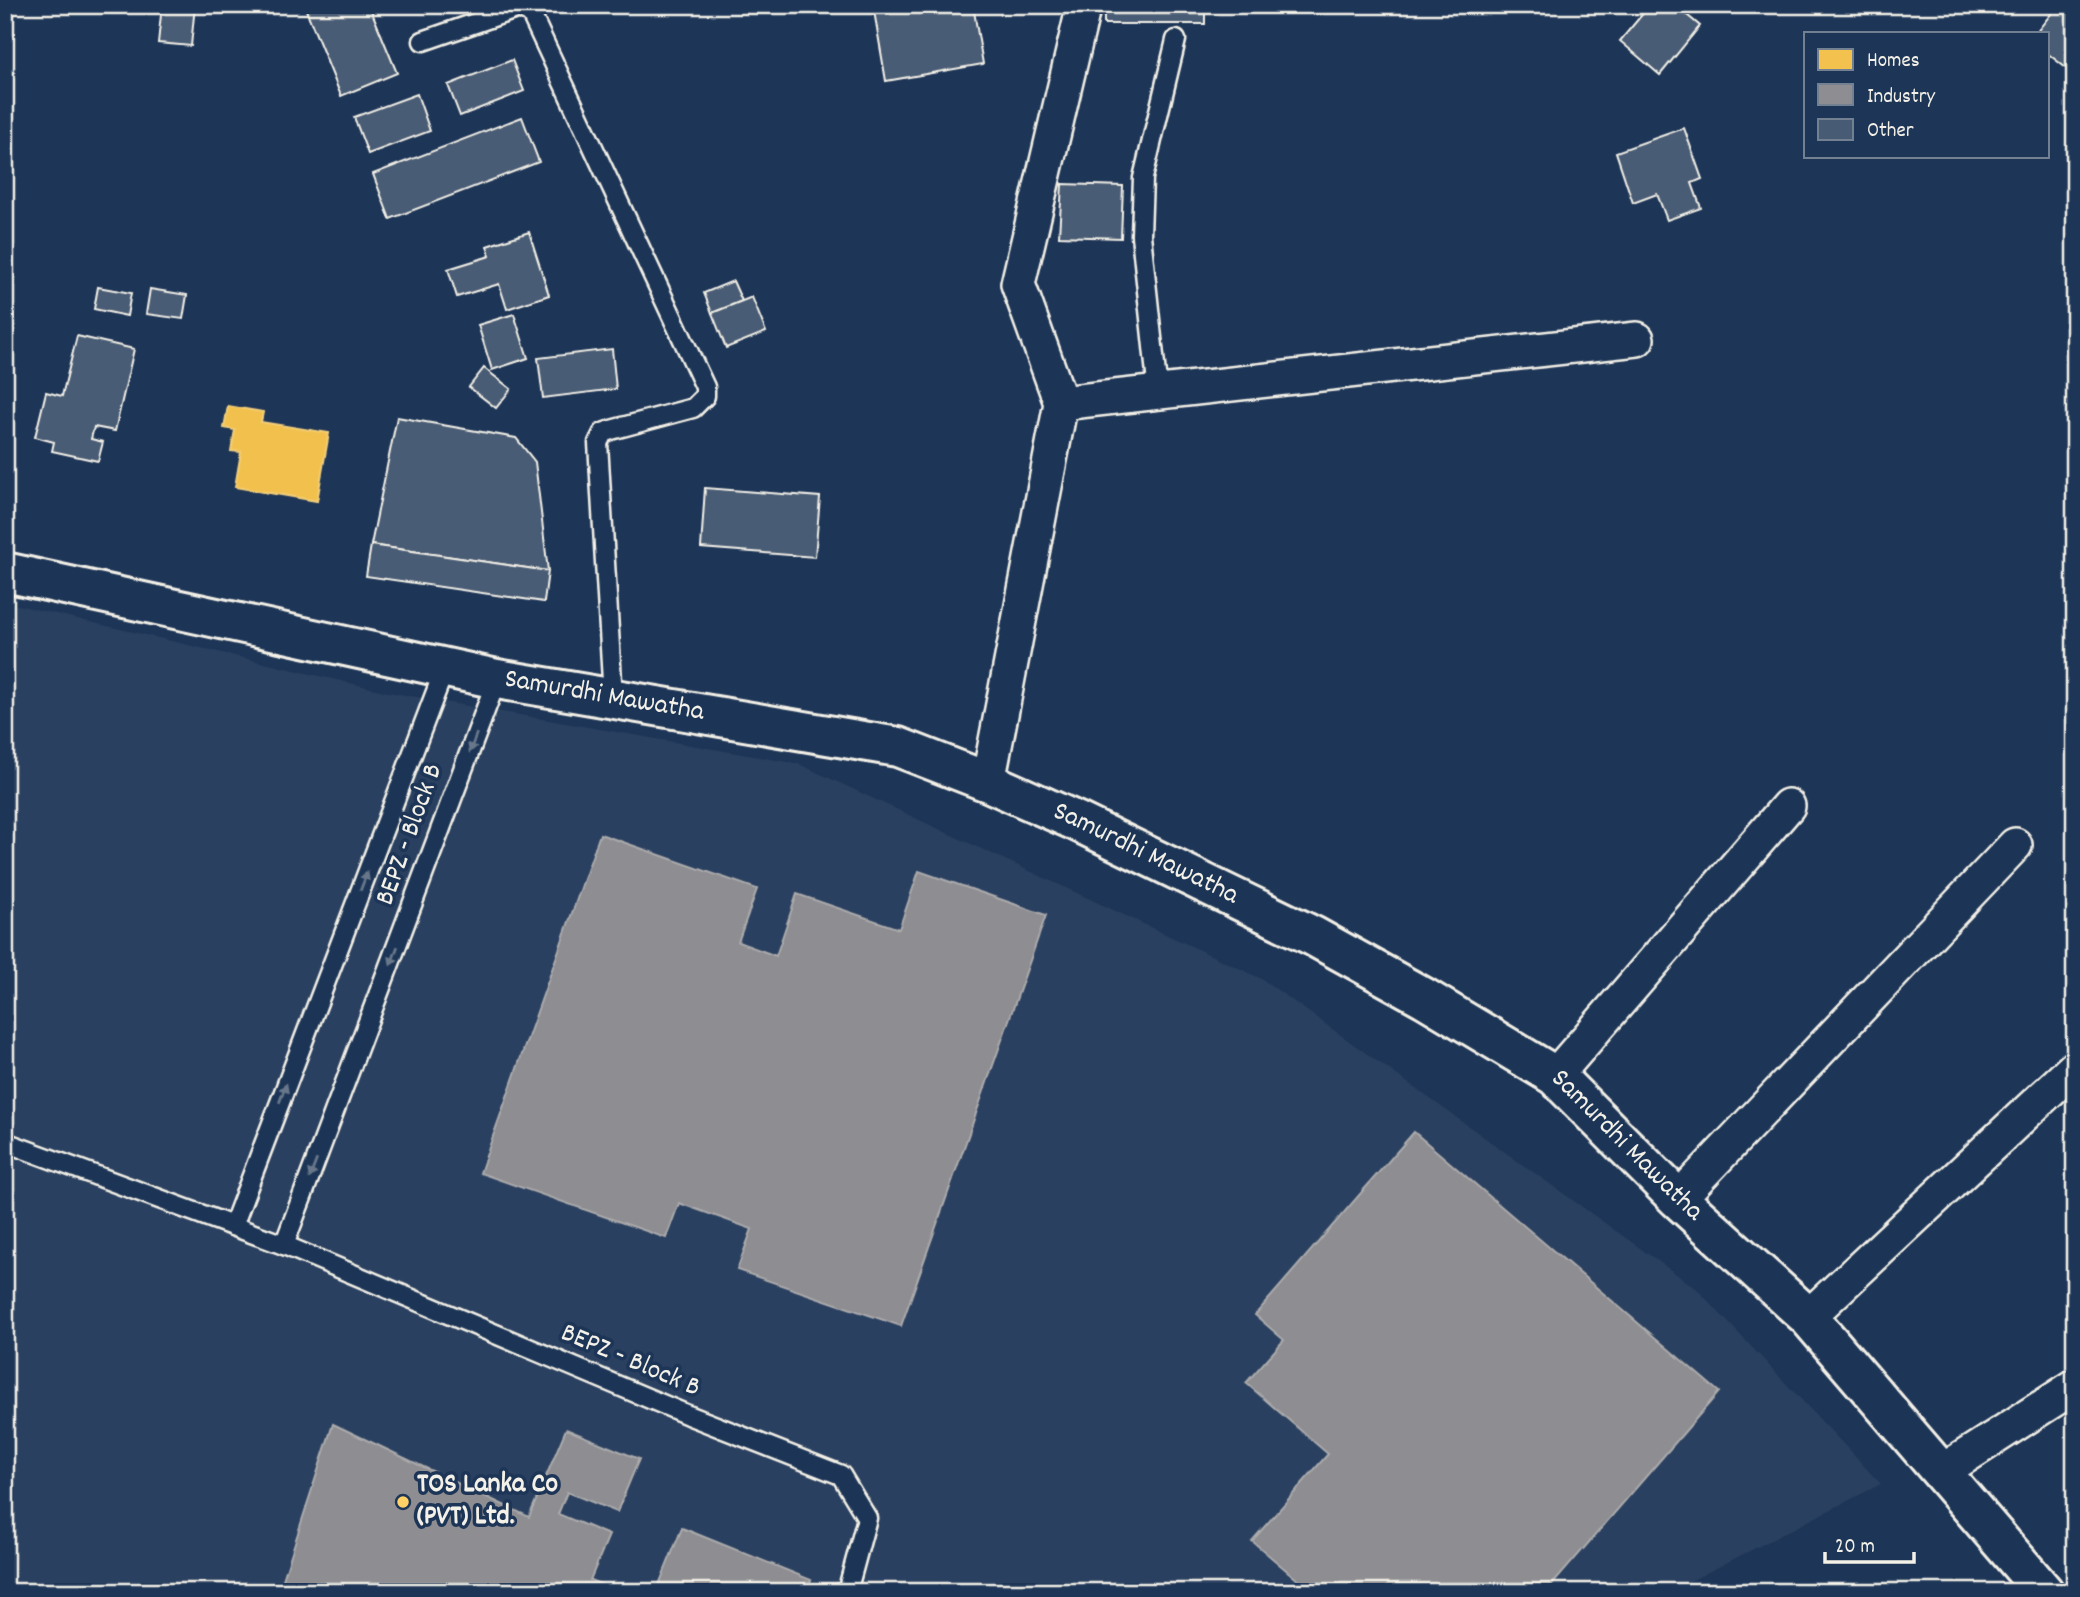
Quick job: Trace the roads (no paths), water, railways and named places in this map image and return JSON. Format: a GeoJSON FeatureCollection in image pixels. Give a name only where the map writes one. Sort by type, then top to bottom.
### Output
{"type":"FeatureCollection","features":[{"type":"Feature","properties":{"kind":"main road","name":"Samurdhi Mawatha"},"geometry":{"type":"LineString","coordinates":[[5,572],[497,679],[898,747],[988,782],[1313,936],[1425,998],[1555,1076],[1678,1199],[1808,1317],[2044,1592]]}},
{"type":"Feature","properties":{"kind":"street"},"geometry":{"type":"LineString","coordinates":[[988,782],[1061,403],[1018,284],[1084,5]]}},
{"type":"Feature","properties":{"kind":"street"},"geometry":{"type":"LineString","coordinates":[[1061,403],[1636,339]]}},
{"type":"Feature","properties":{"kind":"street"},"geometry":{"type":"LineString","coordinates":[[1555,1076],[1788,806]]}},
{"type":"Feature","properties":{"kind":"street"},"geometry":{"type":"LineString","coordinates":[[1678,1199],[2015,845]]}},
{"type":"Feature","properties":{"kind":"street"},"geometry":{"type":"LineString","coordinates":[[1808,1317],[2075,1067]]}},
{"type":"Feature","properties":{"kind":"street"},"geometry":{"type":"LineString","coordinates":[[1941,1472],[2075,1387]]}},
{"type":"Feature","properties":{"kind":"lane"},"geometry":{"type":"LineString","coordinates":[[423,41],[519,8],[531,13],[705,387],[705,396],[693,408],[611,430],[603,433],[598,443],[613,698]]}},
{"type":"Feature","properties":{"kind":"lane"},"geometry":{"type":"LineString","coordinates":[[1158,393],[1141,235],[1143,178],[1176,40]]}},
{"type":"Feature","properties":{"kind":"lane","name":"BEPZ - Block B"},"geometry":{"type":"LineString","coordinates":[[233,1226],[445,668]]}},
{"type":"Feature","properties":{"kind":"lane","name":"BEPZ - Block B"},"geometry":{"type":"LineString","coordinates":[[284,1245],[497,679]]}},
{"type":"Feature","properties":{"kind":"lane","name":"BEPZ - Block B"},"geometry":{"type":"LineString","coordinates":[[5,1142],[284,1245],[688,1415],[841,1475],[867,1518],[847,1592]]}},
{"type":"Feature","properties":{"kind":"place","name":"TOS Lanka Co (PVT) Ltd."},"geometry":{"type":"Point","coordinates":[403,1502]}}]}
